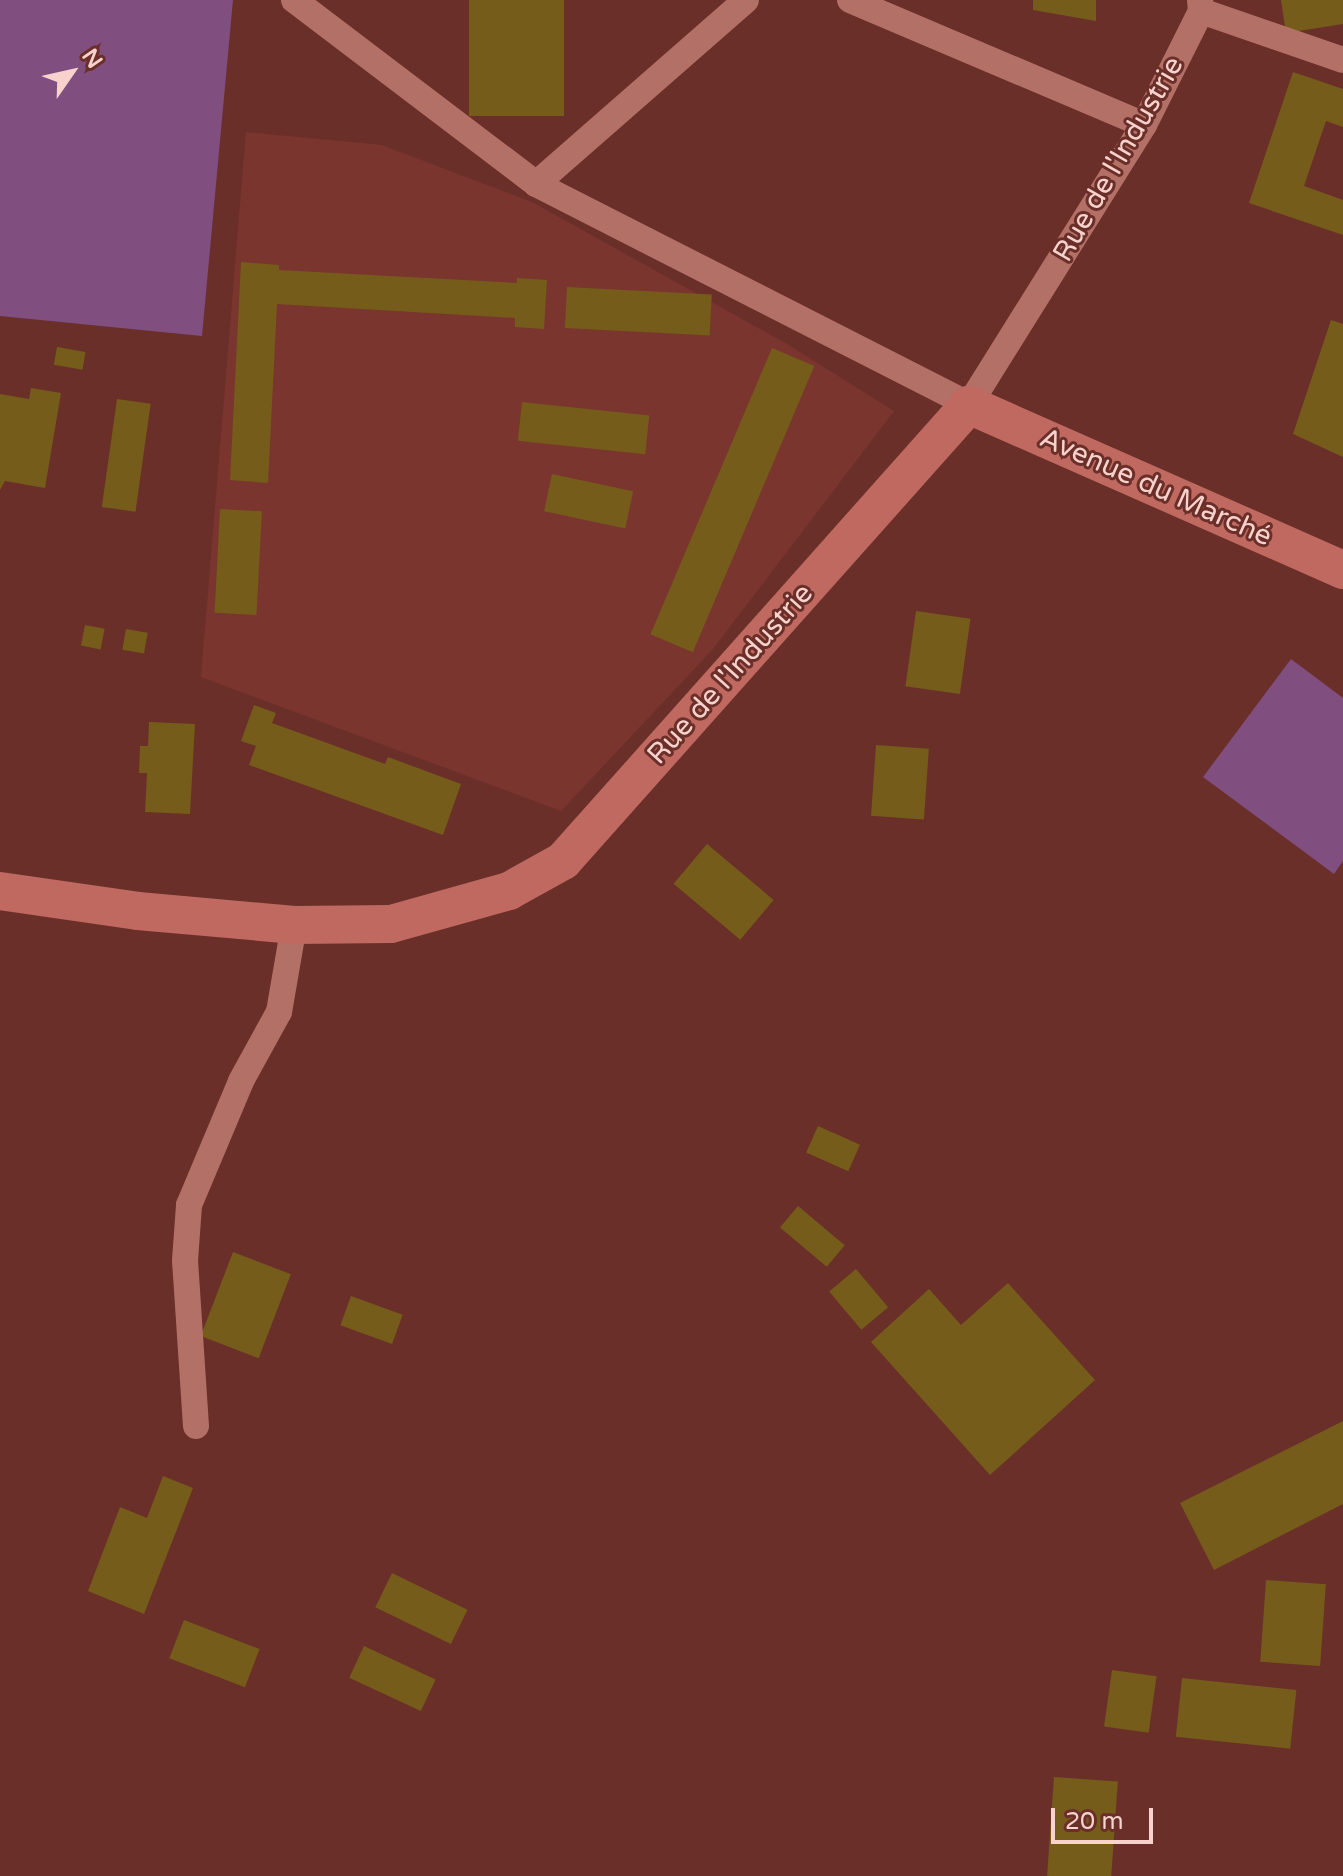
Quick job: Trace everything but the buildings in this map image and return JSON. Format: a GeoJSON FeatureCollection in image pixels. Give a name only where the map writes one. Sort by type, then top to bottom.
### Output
{"type":"FeatureCollection","features":[{"type":"Feature","properties":{"kind":"street"},"geometry":{"type":"LineString","coordinates":[[294,0],[536,184],[969,405]]}},
{"type":"Feature","properties":{"kind":"street"},"geometry":{"type":"LineString","coordinates":[[536,184],[746,0]]}},
{"type":"Feature","properties":{"kind":"street"},"geometry":{"type":"LineString","coordinates":[[850,0],[1144,125]]}},
{"type":"Feature","properties":{"kind":"street"},"geometry":{"type":"LineString","coordinates":[[1201,5],[1343,60]]}},
{"type":"Feature","properties":{"kind":"street","name":"Rue de l'Industrie"},"geometry":{"type":"LineString","coordinates":[[0,891],[138,911],[294,925],[391,924],[509,891],[563,861],[969,405],[1144,125],[1201,5]]}},
{"type":"Feature","properties":{"kind":"street","name":"Avenue du Marché"},"geometry":{"type":"LineString","coordinates":[[969,405],[1343,570]]}},
{"type":"Feature","properties":{"kind":"street"},"geometry":{"type":"LineString","coordinates":[[196,1426],[185,1261],[189,1205],[241,1081],[279,1012],[294,925]]}},
{"type":"Feature","properties":{"kind":"shaded area"},"geometry":{"type":"Polygon","coordinates":[[[0,0],[233,0],[202,336],[0,316],[0,0]]]}},
{"type":"Feature","properties":{"kind":"shaded area"},"geometry":{"type":"Polygon","coordinates":[[[246,132],[382,145],[532,202],[787,344],[894,411],[713,649],[561,811],[201,677],[246,132]]]}},
{"type":"Feature","properties":{"kind":"shaded area"},"geometry":{"type":"Polygon","coordinates":[[[1291,659],[1343,698],[1343,861],[1334,874],[1203,777],[1291,659]]]}}]}
